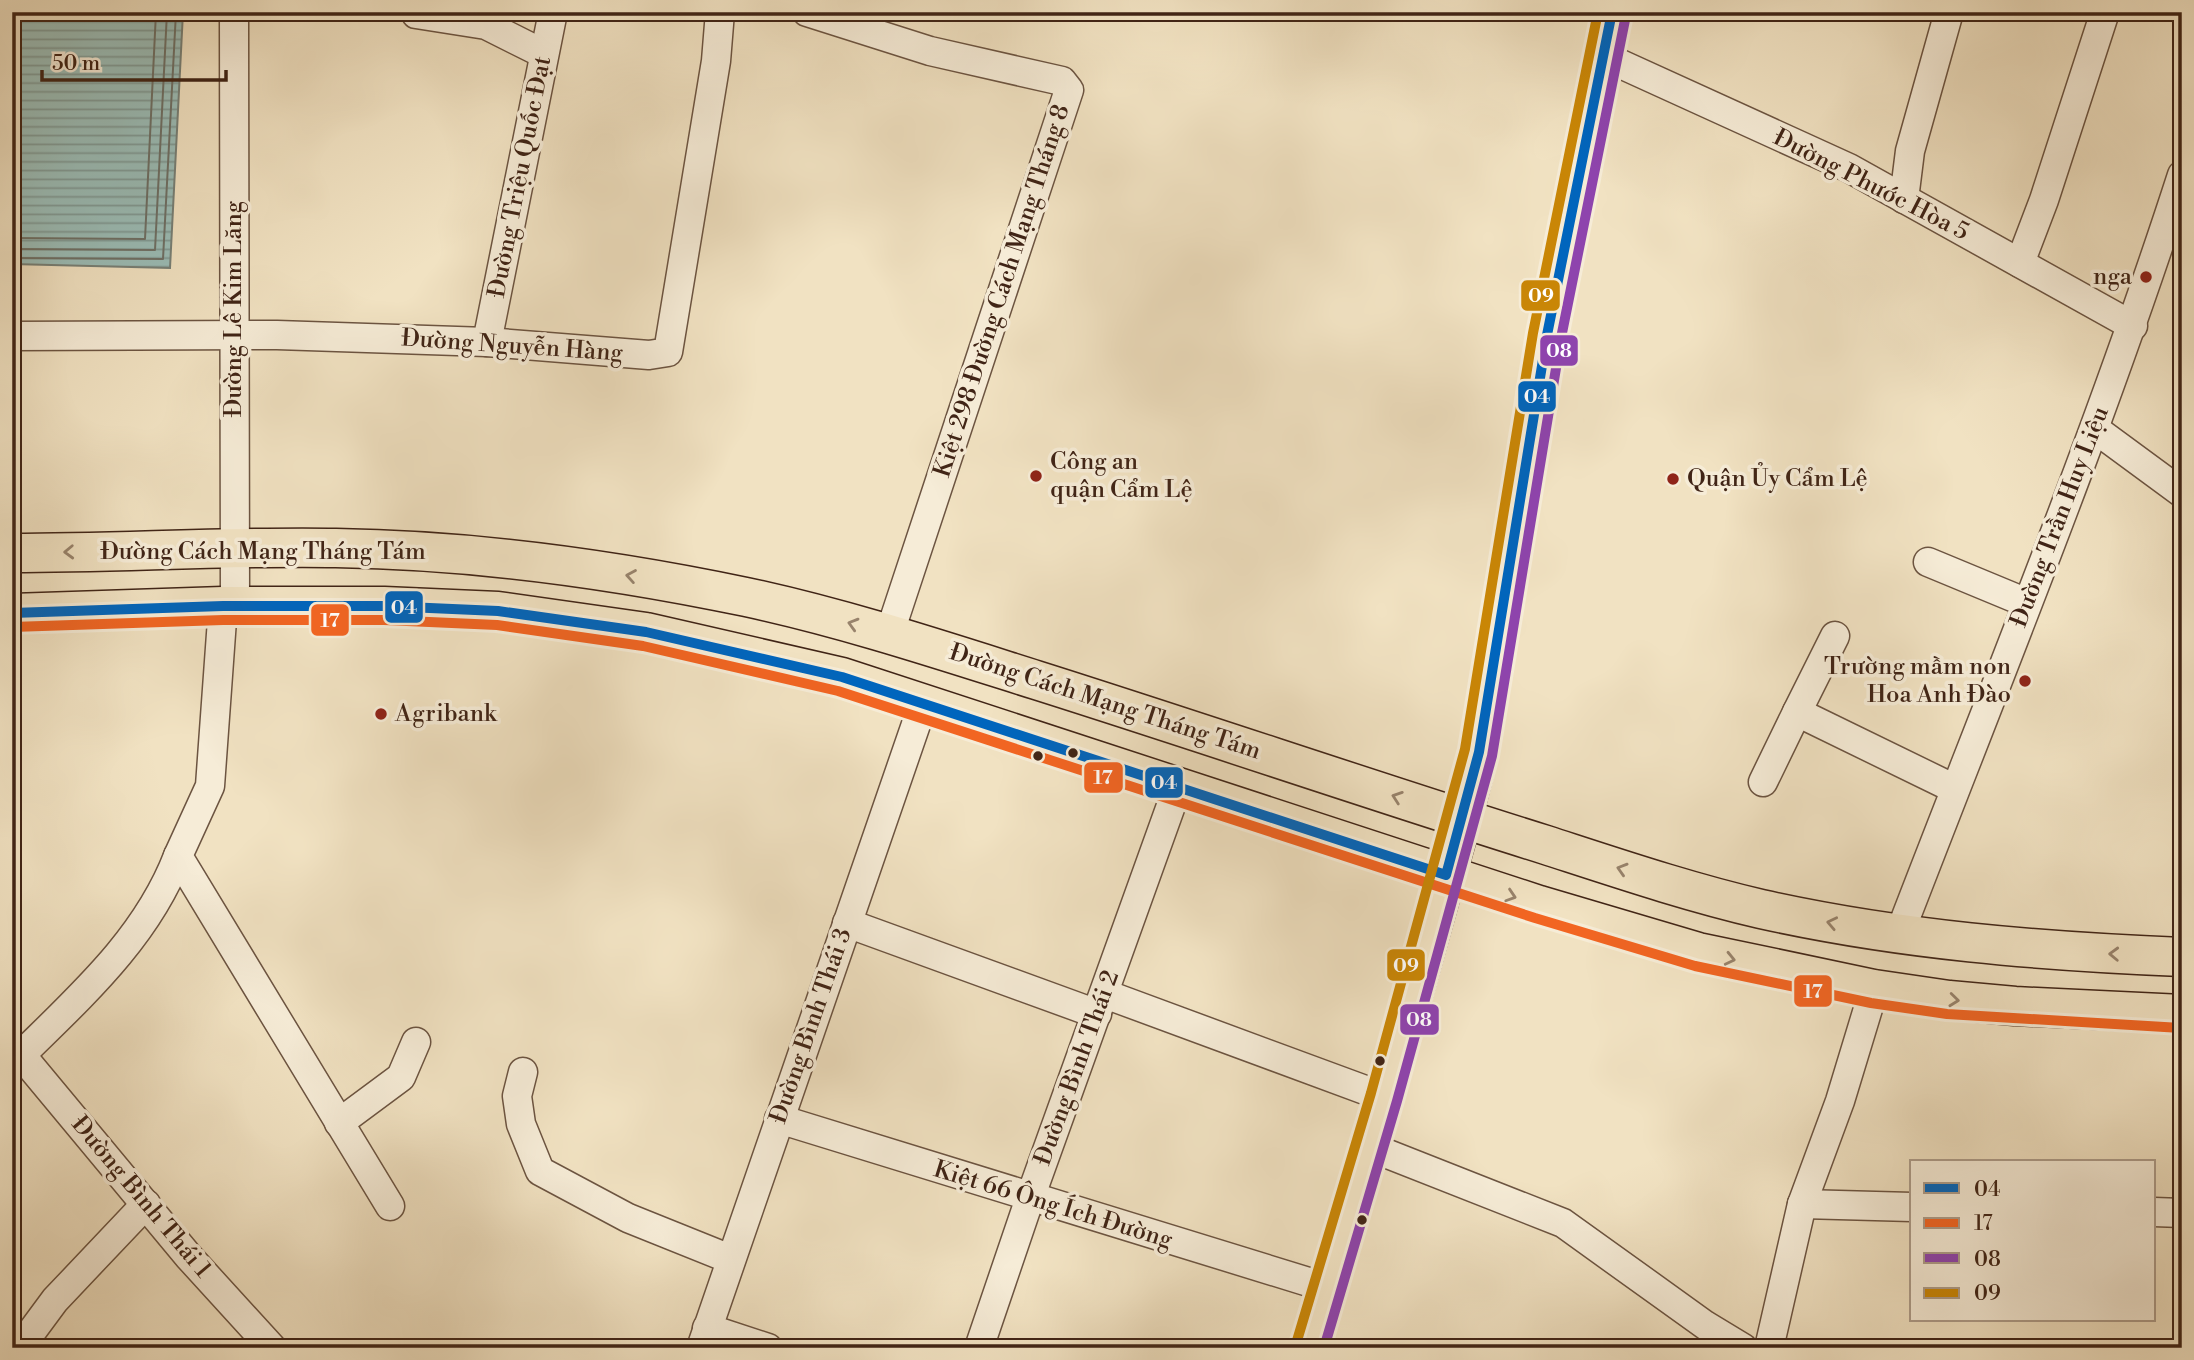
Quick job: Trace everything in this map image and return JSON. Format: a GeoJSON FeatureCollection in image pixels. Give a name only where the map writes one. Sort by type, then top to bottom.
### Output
{"type":"FeatureCollection","features":[{"type":"Feature","properties":{"kind":"main road"},"geometry":{"type":"LineString","coordinates":[[1310,1348],[1370,1147],[1479,752],[1547,335],[1612,12]]}},
{"type":"Feature","properties":{"kind":"main road","name":"Đường Cách Mạng Tháng Tám"},"geometry":{"type":"LineString","coordinates":[[12,553],[236,547],[424,552],[568,566],[748,597],[889,635],[1222,738],[1462,819],[1711,896],[1899,935],[2044,951],[2182,957]]}},
{"type":"Feature","properties":{"kind":"main road"},"geometry":{"type":"LineString","coordinates":[[12,613],[229,606],[436,608],[498,611],[576,621],[767,659],[842,677],[1178,789],[1698,952],[1874,989],[2015,1006],[2182,1014]]}},
{"type":"Feature","properties":{"kind":"street","name":"Đường Lê Kim Lăng"},"geometry":{"type":"LineString","coordinates":[[16,1050],[119,956],[151,911],[210,786],[236,547],[233,334],[234,12]]}},
{"type":"Feature","properties":{"kind":"street","name":"Đường Triệu Quốc Đạt"},"geometry":{"type":"LineString","coordinates":[[487,342],[553,12]]}},
{"type":"Feature","properties":{"kind":"street","name":"Đường Nguyễn Hàng"},"geometry":{"type":"LineString","coordinates":[[12,336],[233,334],[487,342],[595,353],[649,355],[668,352],[716,61],[720,12]]}},
{"type":"Feature","properties":{"kind":"street","name":"Kiệt 298 Đường Cách Mạng Tháng 8"},"geometry":{"type":"LineString","coordinates":[[807,12],[930,51],[1062,81],[1069,90],[889,635]]}},
{"type":"Feature","properties":{"kind":"street"},"geometry":{"type":"LineString","coordinates":[[1904,199],[1910,151],[1949,12]]}},
{"type":"Feature","properties":{"kind":"street"},"geometry":{"type":"LineString","coordinates":[[2020,263],[2044,200],[2105,12]]}},
{"type":"Feature","properties":{"kind":"street"},"geometry":{"type":"LineString","coordinates":[[415,14],[486,25],[544,54]]}},
{"type":"Feature","properties":{"kind":"street","name":"Đường Phước Hòa 5"},"geometry":{"type":"LineString","coordinates":[[1603,56],[1849,168],[2133,326]]}},
{"type":"Feature","properties":{"kind":"street","name":"Đường Trần Huy Liệu"},"geometry":{"type":"LineString","coordinates":[[1899,935],[2095,429],[2133,326],[2182,175]]}},
{"type":"Feature","properties":{"kind":"street"},"geometry":{"type":"LineString","coordinates":[[2095,429],[2182,493]]}},
{"type":"Feature","properties":{"kind":"street"},"geometry":{"type":"LineString","coordinates":[[1928,562],[2027,603]]}},
{"type":"Feature","properties":{"kind":"street"},"geometry":{"type":"LineString","coordinates":[[1763,782],[1835,636]]}},
{"type":"Feature","properties":{"kind":"street","name":"Đường Bình Thái 3"},"geometry":{"type":"LineString","coordinates":[[704,1338],[923,704]]}},
{"type":"Feature","properties":{"kind":"street"},"geometry":{"type":"LineString","coordinates":[[1797,712],[1955,789]]}},
{"type":"Feature","properties":{"kind":"street","name":"Đường Bình Thái 2"},"geometry":{"type":"LineString","coordinates":[[979,1348],[1030,1198],[1178,789]]}},
{"type":"Feature","properties":{"kind":"street"},"geometry":{"type":"LineString","coordinates":[[178,856],[390,1206]]}},
{"type":"Feature","properties":{"kind":"street"},"geometry":{"type":"LineString","coordinates":[[847,923],[1384,1097]]}},
{"type":"Feature","properties":{"kind":"street"},"geometry":{"type":"LineString","coordinates":[[1769,1348],[1802,1204],[1840,1101],[1874,989]]}},
{"type":"Feature","properties":{"kind":"street"},"geometry":{"type":"LineString","coordinates":[[340,1123],[401,1077],[416,1042]]}},
{"type":"Feature","properties":{"kind":"street","name":"Đường Bình Thái 1"},"geometry":{"type":"LineString","coordinates":[[16,1050],[146,1205],[272,1348]]}},
{"type":"Feature","properties":{"kind":"street"},"geometry":{"type":"LineString","coordinates":[[523,1072],[517,1096],[521,1124],[540,1171],[628,1218],[730,1259]]}},
{"type":"Feature","properties":{"kind":"street","name":"Kiệt 66 Ông Ích Đường"},"geometry":{"type":"LineString","coordinates":[[779,1119],[1328,1288]]}},
{"type":"Feature","properties":{"kind":"street"},"geometry":{"type":"LineString","coordinates":[[1370,1147],[1563,1223],[1705,1325],[1743,1348]]}},
{"type":"Feature","properties":{"kind":"street"},"geometry":{"type":"LineString","coordinates":[[1802,1204],[1910,1206]]}},
{"type":"Feature","properties":{"kind":"street"},"geometry":{"type":"LineString","coordinates":[[21,1346],[55,1300],[146,1205]]}},
{"type":"Feature","properties":{"kind":"street"},"geometry":{"type":"LineString","coordinates":[[2156,1212],[2182,1213]]}},
{"type":"Feature","properties":{"kind":"street"},"geometry":{"type":"LineString","coordinates":[[704,1338],[768,1348]]}},
{"type":"Feature","properties":{"kind":"water"},"geometry":{"type":"Polygon","coordinates":[[[12,12],[183,12],[170,268],[12,264],[12,12]]]}},
{"type":"Feature","properties":{"kind":"transit line","name":"09"},"geometry":{"type":"LineString","coordinates":[[1296,1344],[1371,1093],[1465,749],[1533,333],[1598,12]]}},
{"type":"Feature","properties":{"kind":"transit line","name":"04"},"geometry":{"type":"LineString","coordinates":[[12,613],[223,606],[384,606],[498,611],[646,632],[842,677],[1446,875],[1479,752],[1547,335],[1612,12]]}},
{"type":"Feature","properties":{"kind":"transit line","name":"08"},"geometry":{"type":"LineString","coordinates":[[1324,1348],[1397,1101],[1492,756],[1561,338],[1626,15]]}},
{"type":"Feature","properties":{"kind":"transit line","name":"17"},"geometry":{"type":"LineString","coordinates":[[12,627],[223,620],[384,620],[497,625],[643,646],[838,691],[1535,918],[1695,966],[1871,1003],[1947,1014],[2181,1028]]}},
{"type":"Feature","properties":{"kind":"place","name":"nga"},"geometry":{"type":"Point","coordinates":[2146,277]}},
{"type":"Feature","properties":{"kind":"place","name":"Công an quận Cẩm Lệ"},"geometry":{"type":"Point","coordinates":[1036,476]}},
{"type":"Feature","properties":{"kind":"place","name":"Quận Ủy Cẩm Lệ"},"geometry":{"type":"Point","coordinates":[1673,479]}},
{"type":"Feature","properties":{"kind":"place","name":"Trường mầm non Hoa Anh Đào"},"geometry":{"type":"Point","coordinates":[2025,681]}},
{"type":"Feature","properties":{"kind":"place","name":"Agribank"},"geometry":{"type":"Point","coordinates":[381,714]}}]}
